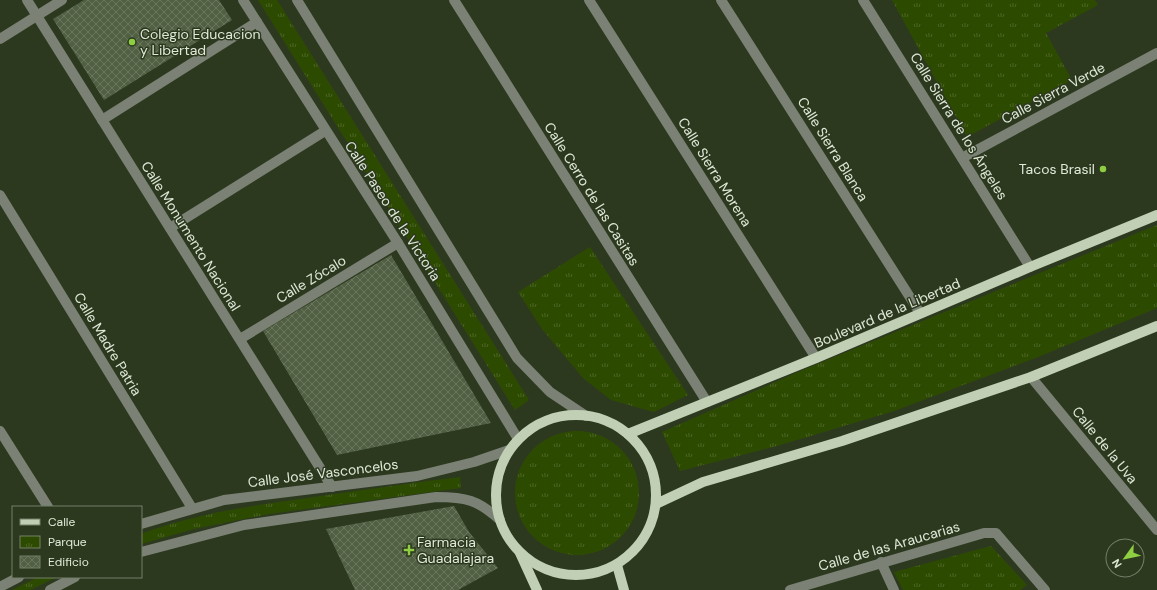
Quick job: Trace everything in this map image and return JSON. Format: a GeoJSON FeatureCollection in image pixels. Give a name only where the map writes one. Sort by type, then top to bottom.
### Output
{"type":"FeatureCollection","features":[{"type":"Feature","properties":{"kind":"main road","name":"Boulevard de la Libertad"},"geometry":{"type":"LineString","coordinates":[[628,434],[816,358],[920,313],[1157,215]]}},
{"type":"Feature","properties":{"kind":"main road"},"geometry":{"type":"LineString","coordinates":[[656,504],[703,482],[842,441],[1031,377],[1157,326]]}},
{"type":"Feature","properties":{"kind":"main road"},"geometry":{"type":"LineString","coordinates":[[519,552],[540,567],[566,575],[592,574],[617,565],[632,553],[644,539],[652,522],[656,504],[654,478],[645,454],[628,434],[609,422],[586,416],[568,415],[550,419],[534,426],[518,439],[509,450],[501,466],[496,484],[496,502],[500,520],[508,537],[519,552],[537,590]]}},
{"type":"Feature","properties":{"kind":"main road"},"geometry":{"type":"LineString","coordinates":[[617,565],[624,590]]}},
{"type":"Feature","properties":{"kind":"street","name":"Calle Monumento Nacional"},"geometry":{"type":"LineString","coordinates":[[27,0],[332,487]]}},
{"type":"Feature","properties":{"kind":"street"},"geometry":{"type":"LineString","coordinates":[[0,39],[62,0]]}},
{"type":"Feature","properties":{"kind":"street","name":"Calle Paseo de la Victoria"},"geometry":{"type":"LineString","coordinates":[[243,0],[325,131],[398,242],[518,439]]}},
{"type":"Feature","properties":{"kind":"street","name":"Calle Paseo de la Victoria"},"geometry":{"type":"LineString","coordinates":[[296,0],[517,358],[550,392],[586,416]]}},
{"type":"Feature","properties":{"kind":"street","name":"Calle Cerro de las Casitas"},"geometry":{"type":"LineString","coordinates":[[454,0],[707,402]]}},
{"type":"Feature","properties":{"kind":"street","name":"Calle Sierra Morena"},"geometry":{"type":"LineString","coordinates":[[589,0],[816,358]]}},
{"type":"Feature","properties":{"kind":"street","name":"Calle Sierra Blanca"},"geometry":{"type":"LineString","coordinates":[[721,0],[920,313]]}},
{"type":"Feature","properties":{"kind":"street","name":"Calle Sierra de los Ángeles"},"geometry":{"type":"LineString","coordinates":[[863,0],[1030,267]]}},
{"type":"Feature","properties":{"kind":"street"},"geometry":{"type":"LineString","coordinates":[[102,120],[257,22]]}},
{"type":"Feature","properties":{"kind":"street","name":"Calle Sierra Verde"},"geometry":{"type":"LineString","coordinates":[[962,158],[1157,52]]}},
{"type":"Feature","properties":{"kind":"street"},"geometry":{"type":"LineString","coordinates":[[170,228],[325,131]]}},
{"type":"Feature","properties":{"kind":"street","name":"Calle Madre Patria"},"geometry":{"type":"LineString","coordinates":[[0,195],[192,508]]}},
{"type":"Feature","properties":{"kind":"street","name":"Calle Zócalo"},"geometry":{"type":"LineString","coordinates":[[240,339],[398,242]]}},
{"type":"Feature","properties":{"kind":"street","name":"Calle de la Uva"},"geometry":{"type":"LineString","coordinates":[[1031,377],[1157,530]]}},
{"type":"Feature","properties":{"kind":"street"},"geometry":{"type":"LineString","coordinates":[[0,430],[47,506]]}},
{"type":"Feature","properties":{"kind":"street","name":"Calle José Vasconcelos"},"geometry":{"type":"LineString","coordinates":[[142,524],[224,500],[417,476],[474,462],[509,450]]}},
{"type":"Feature","properties":{"kind":"street"},"geometry":{"type":"LineString","coordinates":[[142,552],[244,525],[436,497],[460,497],[474,501],[486,508],[500,520]]}},
{"type":"Feature","properties":{"kind":"street","name":"Calle de las Araucarias"},"geometry":{"type":"LineString","coordinates":[[790,590],[881,562],[984,533],[996,533],[1045,590]]}},
{"type":"Feature","properties":{"kind":"street"},"geometry":{"type":"LineString","coordinates":[[881,562],[894,590]]}},
{"type":"Feature","properties":{"kind":"street"},"geometry":{"type":"LineString","coordinates":[[0,587],[17,578]]}},
{"type":"Feature","properties":{"kind":"street"},"geometry":{"type":"LineString","coordinates":[[50,590],[73,578]]}},
{"type":"Feature","properties":{"kind":"green space"},"geometry":{"type":"Polygon","coordinates":[[[258,0],[277,0],[529,400],[515,410],[258,0]]]}},
{"type":"Feature","properties":{"kind":"green space"},"geometry":{"type":"Polygon","coordinates":[[[892,0],[1095,0],[1098,5],[1046,33],[1072,80],[967,137],[892,0]]]}},
{"type":"Feature","properties":{"kind":"green space"},"geometry":{"type":"Polygon","coordinates":[[[1157,225],[1157,308],[1038,357],[894,411],[777,446],[680,471],[662,432],[798,372],[1157,225]]]}},
{"type":"Feature","properties":{"kind":"green space"},"geometry":{"type":"Polygon","coordinates":[[[590,247],[688,395],[654,412],[611,400],[583,378],[542,329],[518,292],[590,247]]]}},
{"type":"Feature","properties":{"kind":"green space"},"geometry":{"type":"Polygon","coordinates":[[[577,431],[589,432],[601,436],[621,449],[634,469],[638,481],[638,505],[634,517],[621,537],[601,550],[589,554],[577,555],[565,554],[553,550],[533,537],[520,517],[516,505],[515,493],[516,481],[520,469],[533,449],[553,436],[565,432],[577,431]]]}},
{"type":"Feature","properties":{"kind":"green space"},"geometry":{"type":"Polygon","coordinates":[[[460,477],[461,488],[269,514],[194,529],[142,544],[142,534],[202,516],[286,501],[460,477]]]}},
{"type":"Feature","properties":{"kind":"green space"},"geometry":{"type":"Polygon","coordinates":[[[991,546],[1027,585],[1020,590],[903,590],[894,572],[991,546]]]}},
{"type":"Feature","properties":{"kind":"green space"},"geometry":{"type":"Polygon","coordinates":[[[36,578],[55,578],[30,590],[12,590],[36,578]]]}},
{"type":"Feature","properties":{"kind":"building","name":"Colegio Educacion y Libertad"},"geometry":{"type":"Polygon","coordinates":[[[84,0],[219,0],[232,20],[104,100],[53,19],[84,0]]]}},
{"type":"Feature","properties":{"kind":"building"},"geometry":{"type":"Polygon","coordinates":[[[391,255],[491,423],[337,455],[263,331],[391,255]]]}},
{"type":"Feature","properties":{"kind":"building","name":"Farmacia Guadalajara"},"geometry":{"type":"Polygon","coordinates":[[[454,506],[469,532],[498,568],[458,590],[355,590],[326,529],[454,506]]]}},
{"type":"Feature","properties":{"kind":"place","name":"Colegio Educacion y Libertad"},"geometry":{"type":"Point","coordinates":[132,42]}},
{"type":"Feature","properties":{"kind":"place","name":"Tacos Brasil"},"geometry":{"type":"Point","coordinates":[1103,169]}},
{"type":"Feature","properties":{"kind":"place","name":"Farmacia Guadalajara"},"geometry":{"type":"Point","coordinates":[409,550]}}]}
